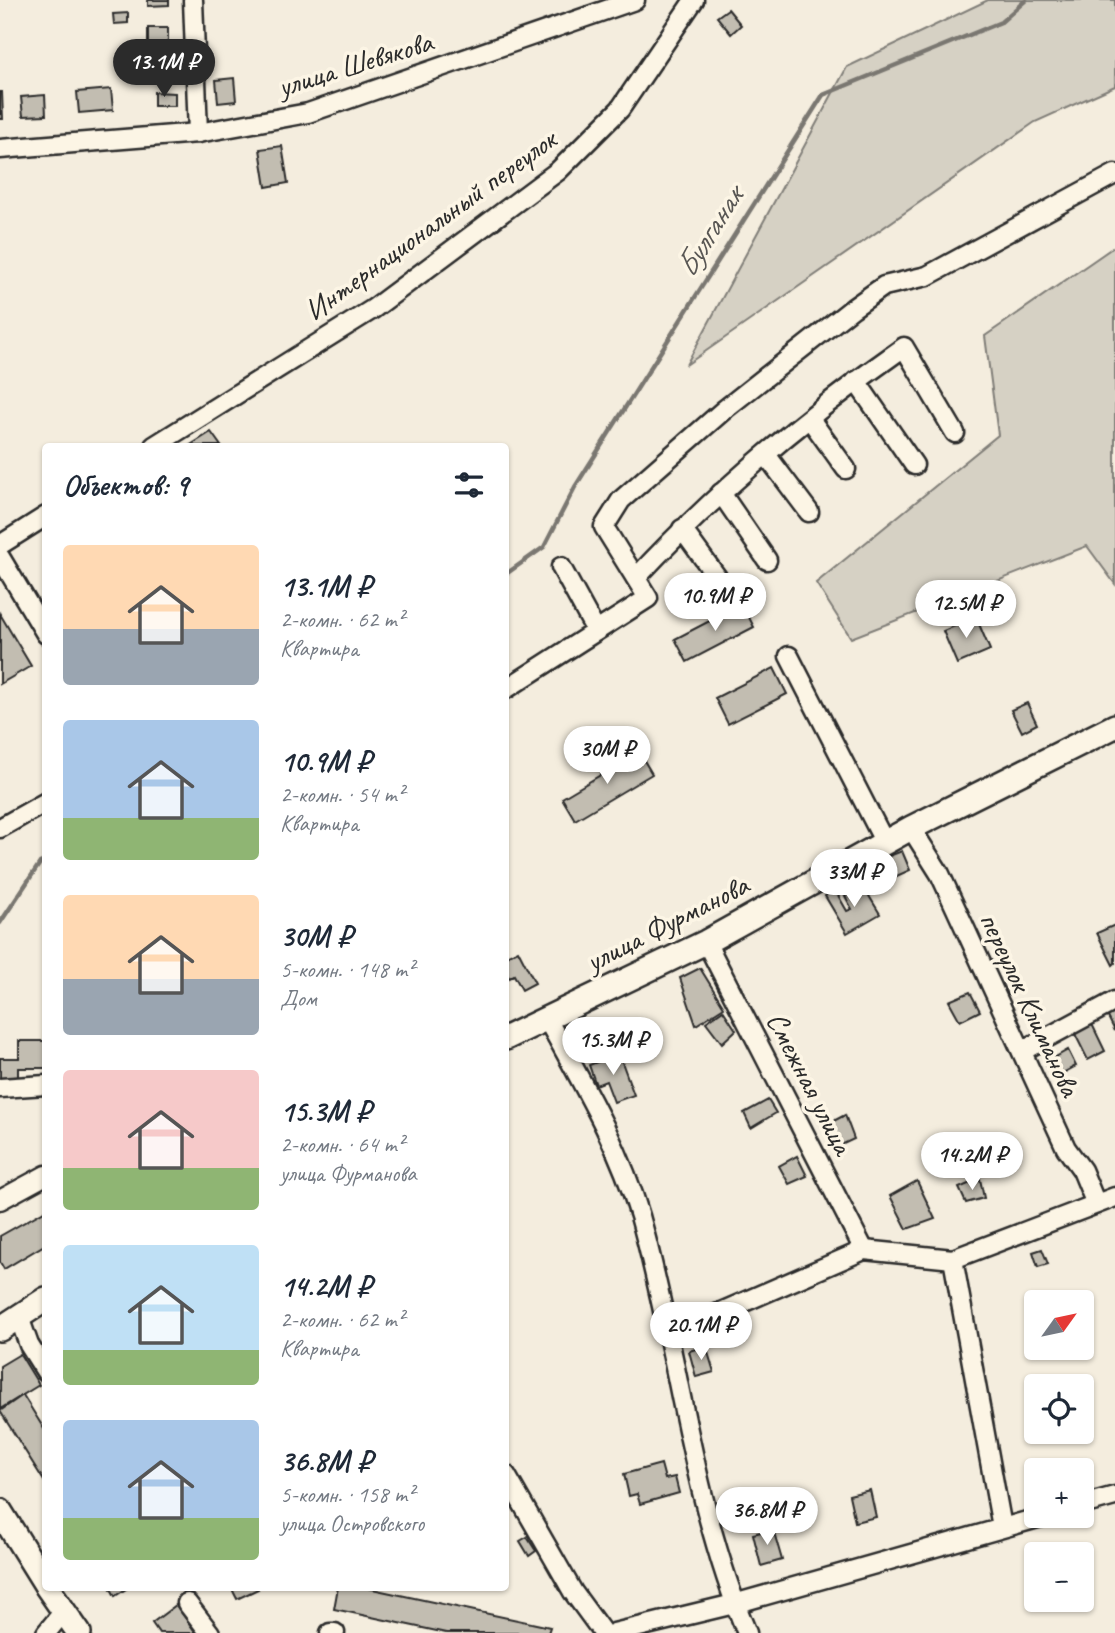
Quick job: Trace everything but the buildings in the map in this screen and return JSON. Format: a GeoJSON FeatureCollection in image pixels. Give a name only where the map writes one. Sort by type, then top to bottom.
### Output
{"type":"FeatureCollection","features":[{"type":"Feature","properties":{"kind":"main road","name":"улица Фурманова"},"geometry":{"type":"LineString","coordinates":[[509,1037],[706,942],[911,828],[1115,726]]}},
{"type":"Feature","properties":{"kind":"main road"},"geometry":{"type":"LineString","coordinates":[[6,1321],[42,1300]]}},
{"type":"Feature","properties":{"kind":"main road"},"geometry":{"type":"LineString","coordinates":[[0,1511],[42,1579]]}},
{"type":"Feature","properties":{"kind":"main road"},"geometry":{"type":"LineString","coordinates":[[50,1591],[79,1633]]}},
{"type":"Feature","properties":{"kind":"street"},"geometry":{"type":"LineString","coordinates":[[193,0],[198,134]]}},
{"type":"Feature","properties":{"kind":"street","name":"улица Шевякова"},"geometry":{"type":"LineString","coordinates":[[0,149],[198,134],[308,113],[635,0]]}},
{"type":"Feature","properties":{"kind":"street","name":"Интернациональный переулок"},"geometry":{"type":"LineString","coordinates":[[159,443],[373,309],[558,171],[620,109],[694,0]]}},
{"type":"Feature","properties":{"kind":"street"},"geometry":{"type":"LineString","coordinates":[[509,687],[648,598],[604,527],[621,500],[725,409],[884,286],[927,276],[1115,174]]}},
{"type":"Feature","properties":{"kind":"street"},"geometry":{"type":"LineString","coordinates":[[636,578],[682,529],[721,493],[856,381],[904,347],[955,433]]}},
{"type":"Feature","properties":{"kind":"street"},"geometry":{"type":"LineString","coordinates":[[856,381],[914,465]]}},
{"type":"Feature","properties":{"kind":"street"},"geometry":{"type":"LineString","coordinates":[[810,419],[846,469]]}},
{"type":"Feature","properties":{"kind":"street"},"geometry":{"type":"LineString","coordinates":[[767,456],[809,512]]}},
{"type":"Feature","properties":{"kind":"street"},"geometry":{"type":"LineString","coordinates":[[721,493],[768,560]]}},
{"type":"Feature","properties":{"kind":"street"},"geometry":{"type":"LineString","coordinates":[[0,545],[42,519]]}},
{"type":"Feature","properties":{"kind":"street"},"geometry":{"type":"LineString","coordinates":[[682,529],[722,584]]}},
{"type":"Feature","properties":{"kind":"street"},"geometry":{"type":"LineString","coordinates":[[0,557],[42,627]]}},
{"type":"Feature","properties":{"kind":"street"},"geometry":{"type":"LineString","coordinates":[[561,567],[596,631]]}},
{"type":"Feature","properties":{"kind":"street"},"geometry":{"type":"LineString","coordinates":[[789,656],[885,843]]}},
{"type":"Feature","properties":{"kind":"street"},"geometry":{"type":"LineString","coordinates":[[0,828],[42,804]]}},
{"type":"Feature","properties":{"kind":"street","name":"переулок Климанова"},"geometry":{"type":"LineString","coordinates":[[911,828],[940,874],[1066,1148],[1082,1170],[1096,1204]]}},
{"type":"Feature","properties":{"kind":"street","name":"Смежная улица"},"geometry":{"type":"LineString","coordinates":[[706,942],[864,1250]]}},
{"type":"Feature","properties":{"kind":"street"},"geometry":{"type":"LineString","coordinates":[[1022,1051],[1115,1001]]}},
{"type":"Feature","properties":{"kind":"street"},"geometry":{"type":"LineString","coordinates":[[547,1019],[612,1138],[639,1215],[714,1546],[747,1633]]}},
{"type":"Feature","properties":{"kind":"street"},"geometry":{"type":"LineString","coordinates":[[0,1088],[42,1085]]}},
{"type":"Feature","properties":{"kind":"street"},"geometry":{"type":"LineString","coordinates":[[0,1200],[42,1177]]}},
{"type":"Feature","properties":{"kind":"street"},"geometry":{"type":"LineString","coordinates":[[668,1335],[864,1250],[953,1259],[1115,1197]]}},
{"type":"Feature","properties":{"kind":"street"},"geometry":{"type":"LineString","coordinates":[[953,1259],[1002,1527]]}},
{"type":"Feature","properties":{"kind":"street"},"geometry":{"type":"LineString","coordinates":[[6,1321],[29,1345],[42,1366]]}},
{"type":"Feature","properties":{"kind":"street"},"geometry":{"type":"LineString","coordinates":[[509,1480],[573,1592],[603,1633]]}},
{"type":"Feature","properties":{"kind":"street"},"geometry":{"type":"LineString","coordinates":[[1094,1502],[1115,1496]]}},
{"type":"Feature","properties":{"kind":"street"},"geometry":{"type":"LineString","coordinates":[[614,1633],[734,1604],[1024,1521]]}},
{"type":"Feature","properties":{"kind":"street"},"geometry":{"type":"LineString","coordinates":[[187,1603],[210,1633]]}},
{"type":"Feature","properties":{"kind":"street"},"geometry":{"type":"LineString","coordinates":[[46,1633],[64,1611]]}},
{"type":"Feature","properties":{"kind":"shaded area"},"geometry":{"type":"Polygon","coordinates":[[[988,0],[1115,0],[1115,86],[1035,122],[686,365],[847,67],[988,0]]]}},
{"type":"Feature","properties":{"kind":"shaded area"},"geometry":{"type":"Polygon","coordinates":[[[1115,246],[1115,584],[1087,546],[851,638],[816,583],[998,435],[985,336],[1115,246]]]}},
{"type":"Feature","properties":{"kind":"waterway","name":"Булганак"},"geometry":{"type":"LineString","coordinates":[[509,572],[544,547],[575,487],[823,95],[1001,22],[1026,0]]}},
{"type":"Feature","properties":{"kind":"waterway","name":"Булганак"},"geometry":{"type":"LineString","coordinates":[[0,923],[42,862]]}}]}
